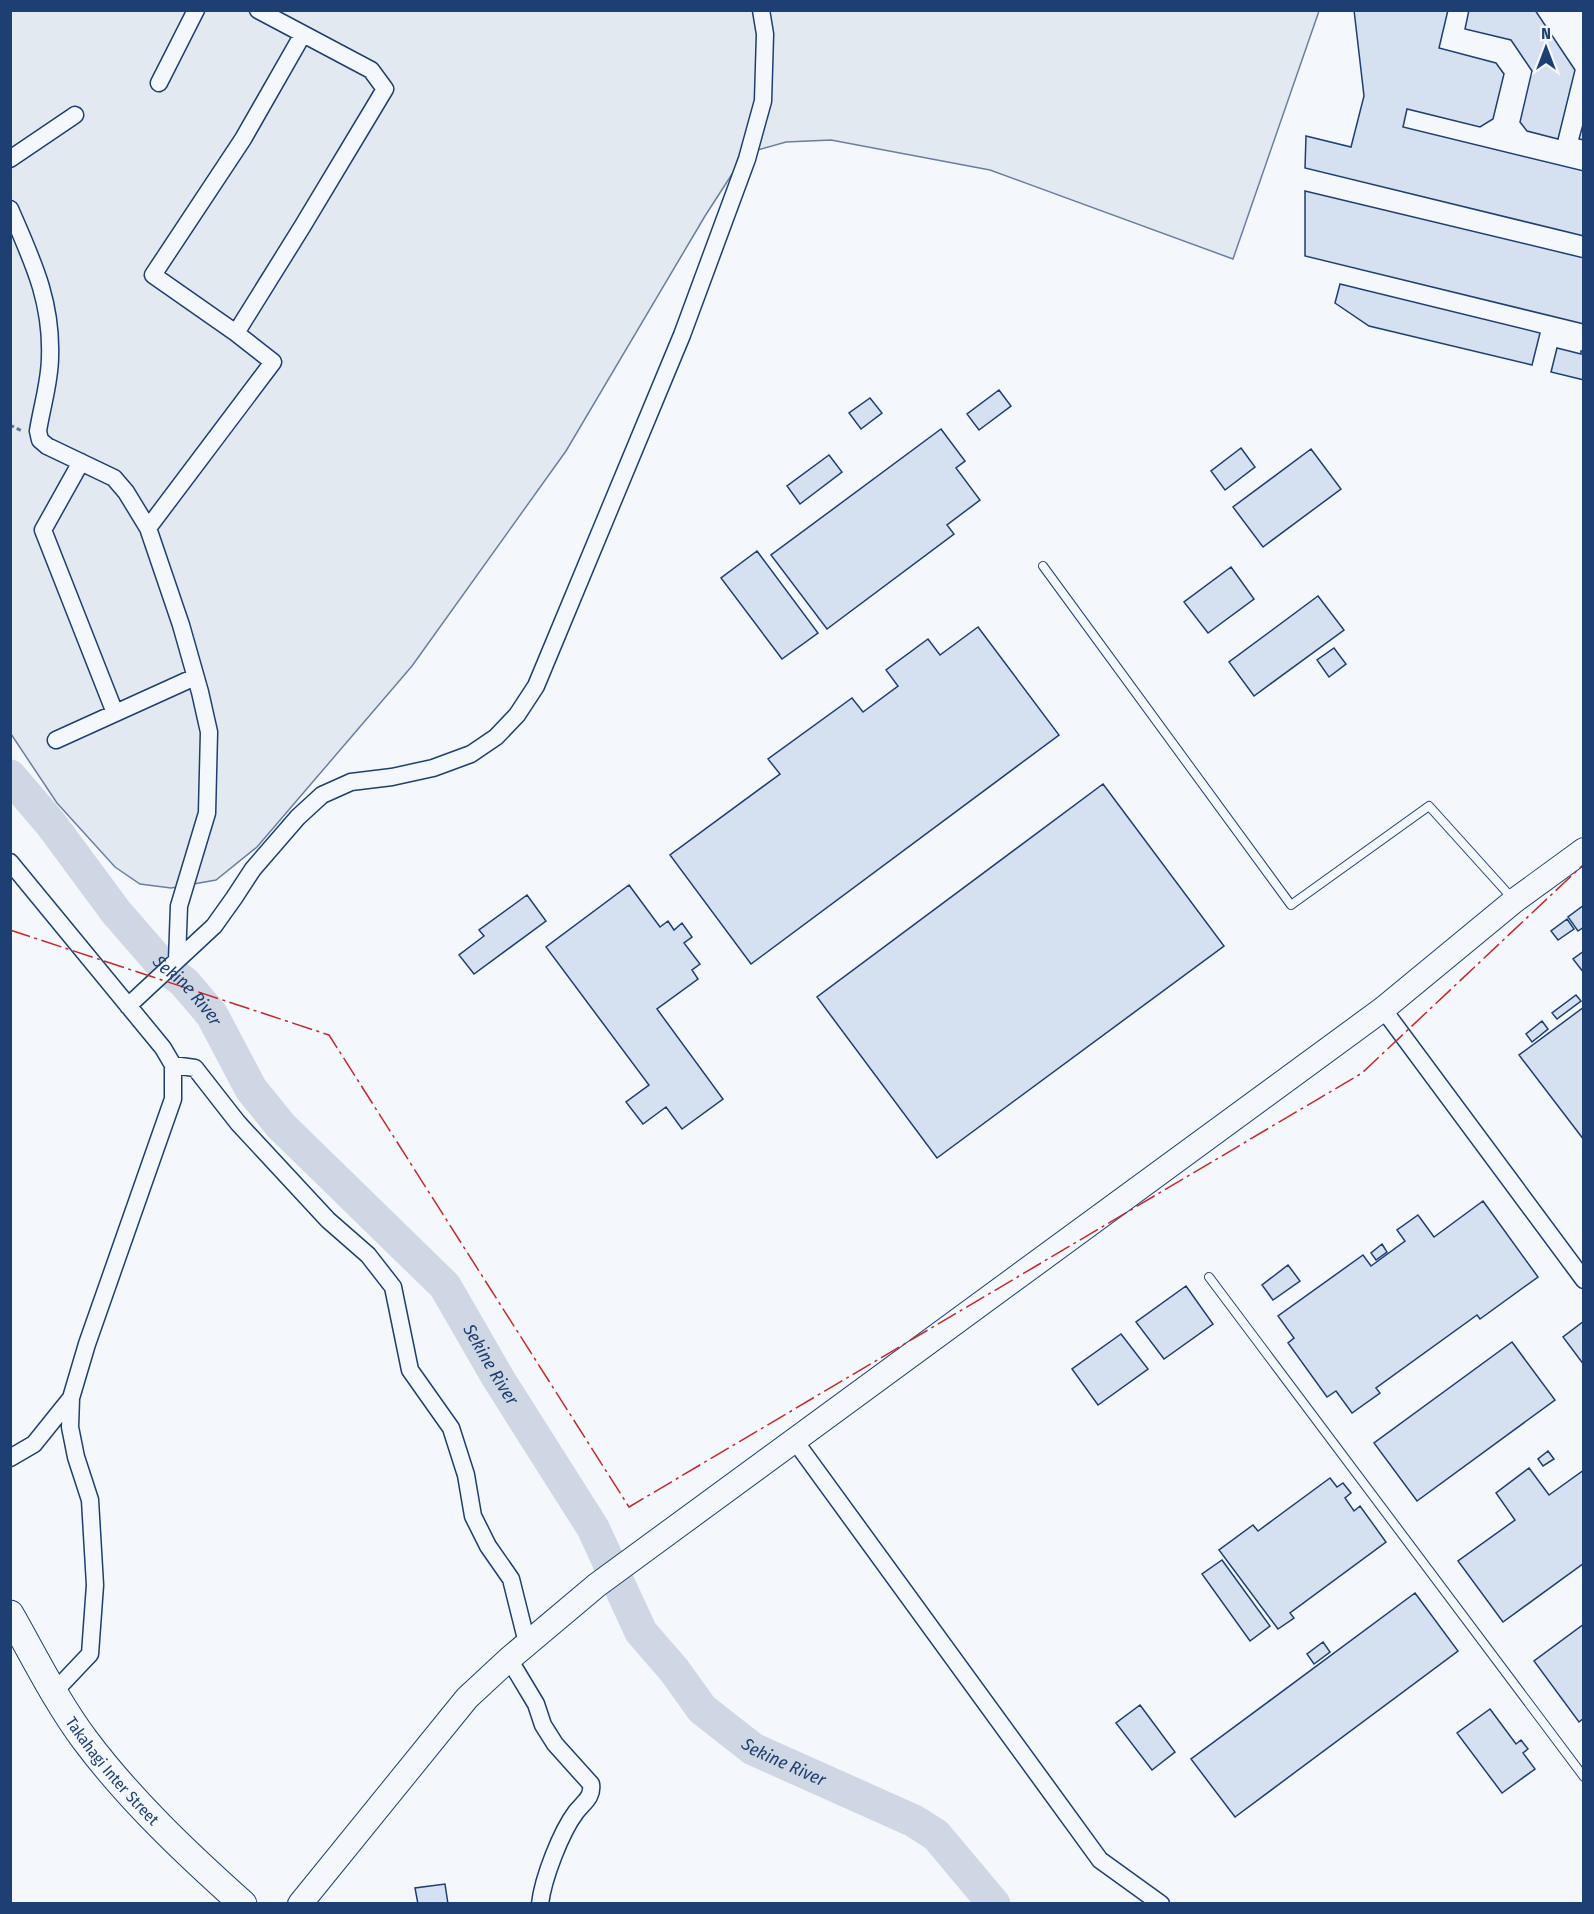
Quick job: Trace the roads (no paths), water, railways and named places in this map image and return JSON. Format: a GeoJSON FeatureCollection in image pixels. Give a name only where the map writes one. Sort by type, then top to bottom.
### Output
{"type":"FeatureCollection","features":[{"type":"Feature","properties":{"kind":"main road","name":"Takahagi Inter Street"},"geometry":{"type":"LineString","coordinates":[[10,1614],[54,1692],[84,1739],[124,1789],[243,1904]]}},
{"type":"Feature","properties":{"kind":"street"},"geometry":{"type":"LineString","coordinates":[[159,83],[196,10]]}},
{"type":"Feature","properties":{"kind":"street"},"geometry":{"type":"LineString","coordinates":[[236,333],[385,89],[371,70],[258,10]]}},
{"type":"Feature","properties":{"kind":"street"},"geometry":{"type":"LineString","coordinates":[[128,1006],[214,926],[253,868],[298,817],[322,795],[351,782],[392,777],[433,768],[471,753],[496,737],[517,715],[536,686],[682,335],[747,159],[763,100],[765,34],[761,10]]}},
{"type":"Feature","properties":{"kind":"street"},"geometry":{"type":"LineString","coordinates":[[148,528],[273,362],[153,275],[243,140],[303,34]]}},
{"type":"Feature","properties":{"kind":"street"},"geometry":{"type":"LineString","coordinates":[[10,159],[75,115]]}},
{"type":"Feature","properties":{"kind":"street"},"geometry":{"type":"LineString","coordinates":[[10,209],[36,269],[49,313],[51,359],[38,431],[40,440],[47,446],[114,478],[126,492],[148,528],[181,625],[208,732],[207,813],[179,906],[177,960]]}},
{"type":"Feature","properties":{"kind":"street"},"geometry":{"type":"LineString","coordinates":[[81,462],[43,530],[116,713]]}},
{"type":"Feature","properties":{"kind":"street"},"geometry":{"type":"LineString","coordinates":[[56,740],[195,677]]}},
{"type":"Feature","properties":{"kind":"street"},"geometry":{"type":"LineString","coordinates":[[300,1904],[467,1698],[527,1643],[597,1585],[1383,1009],[1514,901],[1584,850]]}},
{"type":"Feature","properties":{"kind":"street"},"geometry":{"type":"LineString","coordinates":[[10,862],[163,1048],[173,1065],[173,1100],[87,1344],[71,1398],[70,1427],[76,1457],[90,1500],[95,1585],[90,1654],[54,1692]]}},
{"type":"Feature","properties":{"kind":"street"},"geometry":{"type":"LineString","coordinates":[[1383,1009],[1584,1281]]}},
{"type":"Feature","properties":{"kind":"street"},"geometry":{"type":"LineString","coordinates":[[173,1065],[195,1068],[238,1124],[328,1220],[368,1255],[393,1287],[410,1370],[451,1428],[466,1475],[473,1516],[488,1546],[511,1579],[527,1643]]}},
{"type":"Feature","properties":{"kind":"street"},"geometry":{"type":"LineString","coordinates":[[10,1458],[34,1444],[71,1398]]}},
{"type":"Feature","properties":{"kind":"street"},"geometry":{"type":"LineString","coordinates":[[795,1441],[1101,1860],[1161,1904]]}},
{"type":"Feature","properties":{"kind":"street"},"geometry":{"type":"LineString","coordinates":[[509,1659],[536,1704],[543,1725],[555,1744],[591,1784],[592,1790],[588,1800],[564,1830],[542,1887],[540,1904]]}},
{"type":"Feature","properties":{"kind":"lane"},"geometry":{"type":"LineString","coordinates":[[1042,566],[1291,905],[1429,807],[1514,901]]}},
{"type":"Feature","properties":{"kind":"lane"},"geometry":{"type":"LineString","coordinates":[[1209,1277],[1584,1778]]}},
{"type":"Feature","properties":{"kind":"waterway","name":"Sekine River"},"geometry":{"type":"LineString","coordinates":[[10,776],[51,824],[116,912],[163,966],[184,982],[212,1015],[251,1089],[281,1126],[445,1286],[498,1378],[593,1528],[641,1632],[674,1670],[702,1709],[753,1749],[914,1821],[936,1835],[994,1904]]}}]}
